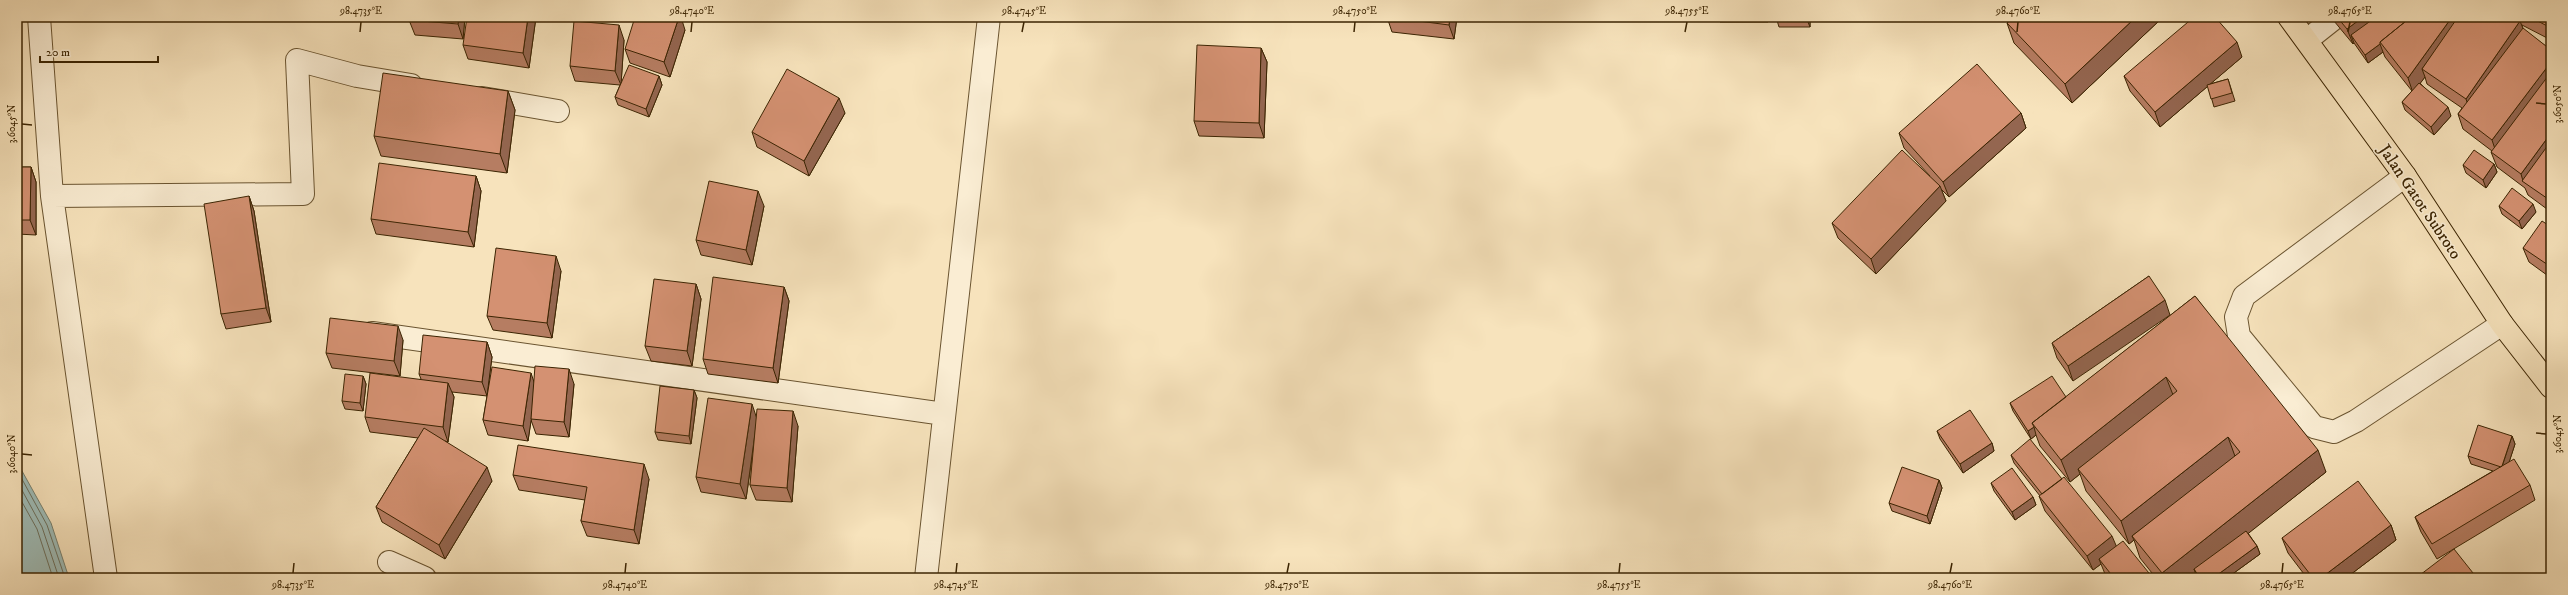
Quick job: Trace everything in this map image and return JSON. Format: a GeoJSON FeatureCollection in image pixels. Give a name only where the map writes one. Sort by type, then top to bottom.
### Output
{"type":"FeatureCollection","features":[{"type":"Feature","properties":{"kind":"main road","name":"Jalan Gatot Subroto"},"geometry":{"type":"LineString","coordinates":[[2289,17],[2405,176],[2502,324],[2551,387]]}},
{"type":"Feature","properties":{"kind":"street"},"geometry":{"type":"LineString","coordinates":[[39,17],[52,196],[106,578]]}},
{"type":"Feature","properties":{"kind":"street"},"geometry":{"type":"LineString","coordinates":[[926,578],[989,17]]}},
{"type":"Feature","properties":{"kind":"street"},"geometry":{"type":"LineString","coordinates":[[2307,40],[2336,17]]}},
{"type":"Feature","properties":{"kind":"street"},"geometry":{"type":"LineString","coordinates":[[52,196],[303,194],[297,60],[357,76],[434,89]]}},
{"type":"Feature","properties":{"kind":"street"},"geometry":{"type":"LineString","coordinates":[[465,95],[558,111]]}},
{"type":"Feature","properties":{"kind":"street"},"geometry":{"type":"LineString","coordinates":[[2405,176],[2244,296],[2236,317],[2239,336],[2314,427],[2334,432],[2356,421],[2502,324]]}},
{"type":"Feature","properties":{"kind":"street"},"geometry":{"type":"LineString","coordinates":[[357,331],[944,414]]}},
{"type":"Feature","properties":{"kind":"street"},"geometry":{"type":"LineString","coordinates":[[389,562],[425,578]]}},
{"type":"Feature","properties":{"kind":"water"},"geometry":{"type":"Polygon","coordinates":[[[17,462],[51,523],[69,578],[17,578],[17,462]]]}},
{"type":"Feature","properties":{"kind":"building"},"geometry":{"type":"Polygon","coordinates":[[[410,17],[459,17],[458,24],[409,20],[410,17]]]}},
{"type":"Feature","properties":{"kind":"building"},"geometry":{"type":"Polygon","coordinates":[[[467,17],[528,17],[523,53],[463,45],[467,17]]]}},
{"type":"Feature","properties":{"kind":"building"},"geometry":{"type":"Polygon","coordinates":[[[635,17],[679,17],[664,62],[625,49],[635,17]]]}},
{"type":"Feature","properties":{"kind":"building"},"geometry":{"type":"Polygon","coordinates":[[[1388,17],[1450,17],[1449,25],[1388,17]]]}},
{"type":"Feature","properties":{"kind":"building"},"geometry":{"type":"Polygon","coordinates":[[[2014,17],[2136,17],[2065,84],[2007,23],[2014,17]]]}},
{"type":"Feature","properties":{"kind":"building"},"geometry":{"type":"Polygon","coordinates":[[[2194,17],[2215,17],[2237,42],[2155,112],[2124,76],[2194,17]]]}},
{"type":"Feature","properties":{"kind":"building"},"geometry":{"type":"Polygon","coordinates":[[[2337,17],[2363,17],[2347,29],[2337,17]]]}},
{"type":"Feature","properties":{"kind":"building"},"geometry":{"type":"Polygon","coordinates":[[[2376,17],[2411,17],[2365,55],[2351,35],[2376,17]]]}},
{"type":"Feature","properties":{"kind":"building"},"geometry":{"type":"Polygon","coordinates":[[[2411,17],[2452,17],[2408,78],[2380,42],[2411,17]]]}},
{"type":"Feature","properties":{"kind":"building"},"geometry":{"type":"Polygon","coordinates":[[[2458,17],[2515,17],[2520,21],[2466,99],[2422,69],[2458,17]]]}},
{"type":"Feature","properties":{"kind":"building"},"geometry":{"type":"Polygon","coordinates":[[[2530,17],[2551,17],[2551,28],[2530,17]]]}},
{"type":"Feature","properties":{"kind":"building"},"geometry":{"type":"Polygon","coordinates":[[[574,21],[619,25],[615,71],[570,66],[574,21]]]}},
{"type":"Feature","properties":{"kind":"building"},"geometry":{"type":"Polygon","coordinates":[[[2523,28],[2551,50],[2551,62],[2492,140],[2458,114],[2523,28]]]}},
{"type":"Feature","properties":{"kind":"building"},"geometry":{"type":"Polygon","coordinates":[[[1197,45],[1261,48],[1259,123],[1194,121],[1197,45]]]}},
{"type":"Feature","properties":{"kind":"building"},"geometry":{"type":"Polygon","coordinates":[[[1977,64],[2021,113],[1943,182],[1899,133],[1977,64]]]}},
{"type":"Feature","properties":{"kind":"building"},"geometry":{"type":"Polygon","coordinates":[[[629,65],[659,76],[646,109],[615,97],[629,65]]]}},
{"type":"Feature","properties":{"kind":"building"},"geometry":{"type":"Polygon","coordinates":[[[787,69],[839,98],[804,161],[752,132],[787,69]]]}},
{"type":"Feature","properties":{"kind":"building"},"geometry":{"type":"Polygon","coordinates":[[[2551,72],[2551,133],[2521,174],[2491,152],[2551,72]]]}},
{"type":"Feature","properties":{"kind":"building"},"geometry":{"type":"Polygon","coordinates":[[[383,73],[508,91],[500,154],[374,136],[383,73]]]}},
{"type":"Feature","properties":{"kind":"building"},"geometry":{"type":"Polygon","coordinates":[[[2228,79],[2232,93],[2211,99],[2207,85],[2228,79]]]}},
{"type":"Feature","properties":{"kind":"building"},"geometry":{"type":"Polygon","coordinates":[[[2419,83],[2448,107],[2431,127],[2402,102],[2419,83]]]}},
{"type":"Feature","properties":{"kind":"building"},"geometry":{"type":"Polygon","coordinates":[[[2551,141],[2551,201],[2522,181],[2551,141]]]}},
{"type":"Feature","properties":{"kind":"building"},"geometry":{"type":"Polygon","coordinates":[[[1902,150],[1940,186],[1871,259],[1832,223],[1902,150]]]}},
{"type":"Feature","properties":{"kind":"building"},"geometry":{"type":"Polygon","coordinates":[[[2474,150],[2494,164],[2483,180],[2463,165],[2474,150]]]}},
{"type":"Feature","properties":{"kind":"building"},"geometry":{"type":"Polygon","coordinates":[[[379,163],[476,176],[468,232],[371,219],[379,163]]]}},
{"type":"Feature","properties":{"kind":"building"},"geometry":{"type":"Polygon","coordinates":[[[17,167],[31,167],[30,220],[17,220],[17,167]]]}},
{"type":"Feature","properties":{"kind":"building"},"geometry":{"type":"Polygon","coordinates":[[[709,181],[758,191],[746,250],[696,240],[709,181]]]}},
{"type":"Feature","properties":{"kind":"building"},"geometry":{"type":"Polygon","coordinates":[[[2512,188],[2533,204],[2519,221],[2499,206],[2512,188]]]}},
{"type":"Feature","properties":{"kind":"building"},"geometry":{"type":"Polygon","coordinates":[[[249,196],[266,308],[221,314],[204,204],[249,196]]]}},
{"type":"Feature","properties":{"kind":"building"},"geometry":{"type":"Polygon","coordinates":[[[2542,221],[2551,227],[2551,267],[2523,248],[2542,221]]]}},
{"type":"Feature","properties":{"kind":"building"},"geometry":{"type":"Polygon","coordinates":[[[496,248],[556,256],[547,323],[487,316],[496,248]]]}},
{"type":"Feature","properties":{"kind":"building"},"geometry":{"type":"Polygon","coordinates":[[[2149,276],[2165,300],[2068,366],[2052,343],[2149,276]]]}},
{"type":"Feature","properties":{"kind":"building"},"geometry":{"type":"Polygon","coordinates":[[[713,277],[784,287],[773,368],[703,359],[713,277]]]}},
{"type":"Feature","properties":{"kind":"building"},"geometry":{"type":"Polygon","coordinates":[[[654,279],[696,284],[687,351],[645,346],[654,279]]]}},
{"type":"Feature","properties":{"kind":"building"},"geometry":{"type":"Polygon","coordinates":[[[2195,296],[2318,450],[2162,573],[2132,536],[2240,452],[2228,437],[2121,521],[2078,469],[2177,391],[2166,377],[2061,460],[2032,423],[2195,296]]]}},
{"type":"Feature","properties":{"kind":"building"},"geometry":{"type":"Polygon","coordinates":[[[330,318],[398,326],[394,361],[326,353],[330,318]]]}},
{"type":"Feature","properties":{"kind":"building"},"geometry":{"type":"Polygon","coordinates":[[[423,335],[487,342],[482,382],[419,374],[423,335]]]}},
{"type":"Feature","properties":{"kind":"building"},"geometry":{"type":"Polygon","coordinates":[[[535,366],[569,369],[564,422],[531,419],[535,366]]]}},
{"type":"Feature","properties":{"kind":"building"},"geometry":{"type":"Polygon","coordinates":[[[492,367],[531,373],[523,426],[483,420],[492,367]]]}},
{"type":"Feature","properties":{"kind":"building"},"geometry":{"type":"Polygon","coordinates":[[[370,373],[448,383],[443,427],[365,417],[370,373]]]}},
{"type":"Feature","properties":{"kind":"building"},"geometry":{"type":"Polygon","coordinates":[[[345,374],[363,376],[360,403],[342,401],[345,374]]]}},
{"type":"Feature","properties":{"kind":"building"},"geometry":{"type":"Polygon","coordinates":[[[2052,376],[2066,397],[2032,423],[2034,427],[2028,431],[2010,403],[2052,376]]]}},
{"type":"Feature","properties":{"kind":"building"},"geometry":{"type":"Polygon","coordinates":[[[660,386],[694,390],[689,436],[655,432],[660,386]]]}},
{"type":"Feature","properties":{"kind":"building"},"geometry":{"type":"Polygon","coordinates":[[[708,398],[752,404],[740,484],[696,477],[708,398]]]}},
{"type":"Feature","properties":{"kind":"building"},"geometry":{"type":"Polygon","coordinates":[[[757,409],[793,411],[787,488],[750,485],[757,409]]]}},
{"type":"Feature","properties":{"kind":"building"},"geometry":{"type":"Polygon","coordinates":[[[1970,410],[1992,443],[1960,464],[1937,431],[1970,410]]]}},
{"type":"Feature","properties":{"kind":"building"},"geometry":{"type":"Polygon","coordinates":[[[2478,425],[2512,436],[2501,467],[2468,456],[2478,425]]]}},
{"type":"Feature","properties":{"kind":"building"},"geometry":{"type":"Polygon","coordinates":[[[424,428],[487,467],[439,545],[376,507],[424,428]]]}},
{"type":"Feature","properties":{"kind":"building"},"geometry":{"type":"Polygon","coordinates":[[[2030,439],[2062,479],[2042,494],[2011,455],[2030,439]]]}},
{"type":"Feature","properties":{"kind":"building"},"geometry":{"type":"Polygon","coordinates":[[[518,445],[644,464],[634,530],[581,521],[587,487],[513,475],[518,445]]]}},
{"type":"Feature","properties":{"kind":"building"},"geometry":{"type":"Polygon","coordinates":[[[2514,459],[2530,485],[2432,544],[2415,517],[2514,459]]]}},
{"type":"Feature","properties":{"kind":"building"},"geometry":{"type":"Polygon","coordinates":[[[1902,467],[1939,480],[1927,516],[1889,503],[1902,467]]]}},
{"type":"Feature","properties":{"kind":"building"},"geometry":{"type":"Polygon","coordinates":[[[2012,468],[2033,497],[2012,512],[1991,483],[2012,468]]]}},
{"type":"Feature","properties":{"kind":"building"},"geometry":{"type":"Polygon","coordinates":[[[2064,477],[2112,536],[2087,556],[2039,496],[2064,477]]]}},
{"type":"Feature","properties":{"kind":"building"},"geometry":{"type":"Polygon","coordinates":[[[2358,481],[2391,525],[2321,578],[2313,578],[2282,538],[2358,481]]]}},
{"type":"Feature","properties":{"kind":"building"},"geometry":{"type":"Polygon","coordinates":[[[2246,531],[2257,546],[2213,578],[2200,578],[2194,569],[2246,531]]]}},
{"type":"Feature","properties":{"kind":"building"},"geometry":{"type":"Polygon","coordinates":[[[2123,541],[2153,578],[2114,578],[2099,559],[2123,541]]]}},
{"type":"Feature","properties":{"kind":"building"},"geometry":{"type":"Polygon","coordinates":[[[2454,549],[2477,578],[2416,578],[2454,549]]]}},
{"type":"Feature","properties":{"kind":"building"},"geometry":{"type":"Polygon","coordinates":[[[124,575],[149,578],[123,578],[124,575]]]}}]}
